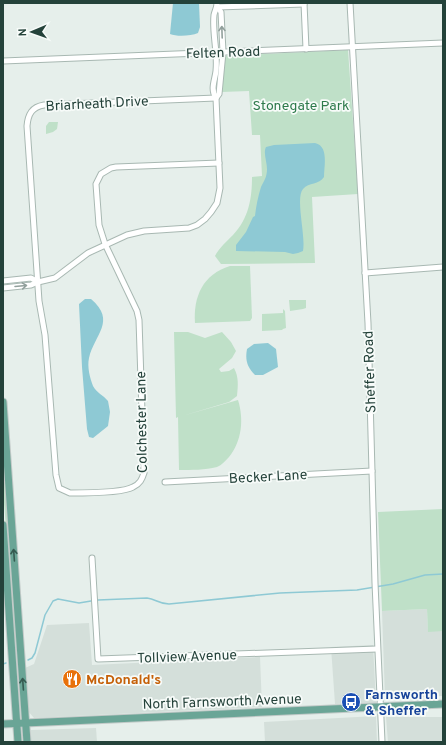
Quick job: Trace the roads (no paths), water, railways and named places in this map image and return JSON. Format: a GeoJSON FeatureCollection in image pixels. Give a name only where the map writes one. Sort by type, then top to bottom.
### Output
{"type":"FeatureCollection","features":[{"type":"Feature","properties":{"kind":"main road"},"geometry":{"type":"LineString","coordinates":[[3,402],[6,474],[27,742]]}},
{"type":"Feature","properties":{"kind":"main road"},"geometry":{"type":"LineString","coordinates":[[3,525],[18,742]]}},
{"type":"Feature","properties":{"kind":"main road","name":"North Farnsworth Avenue"},"geometry":{"type":"LineString","coordinates":[[3,724],[443,704]]}},
{"type":"Feature","properties":{"kind":"street","name":"Sheffer Road"},"geometry":{"type":"LineString","coordinates":[[350,3],[368,323],[375,590],[382,742]]}},
{"type":"Feature","properties":{"kind":"street"},"geometry":{"type":"LineString","coordinates":[[217,5],[304,4],[306,49]]}},
{"type":"Feature","properties":{"kind":"street"},"geometry":{"type":"LineString","coordinates":[[216,98],[219,94],[223,52],[221,15],[217,5]]}},
{"type":"Feature","properties":{"kind":"street"},"geometry":{"type":"LineString","coordinates":[[3,288],[31,285],[50,280],[58,276],[83,256],[105,244],[136,233],[182,229],[197,225],[211,212],[217,203],[220,188],[216,98],[213,88],[216,71],[214,15],[217,5]]}},
{"type":"Feature","properties":{"kind":"street","name":"Felten Road"},"geometry":{"type":"LineString","coordinates":[[3,61],[443,43]]}},
{"type":"Feature","properties":{"kind":"street","name":"Briarheath Drive"},"geometry":{"type":"LineString","coordinates":[[38,282],[28,126],[28,119],[31,111],[44,105],[216,98]]}},
{"type":"Feature","properties":{"kind":"street"},"geometry":{"type":"LineString","coordinates":[[105,244],[99,226],[96,189],[98,178],[101,174],[111,168],[116,167],[219,163]]}},
{"type":"Feature","properties":{"kind":"street","name":"Colchester Lane"},"geometry":{"type":"LineString","coordinates":[[38,282],[39,301],[45,335],[56,475],[59,488],[70,493],[128,490],[135,487],[142,479],[144,472],[139,320],[137,311],[105,244]]}},
{"type":"Feature","properties":{"kind":"street"},"geometry":{"type":"LineString","coordinates":[[365,273],[443,267]]}},
{"type":"Feature","properties":{"kind":"street"},"geometry":{"type":"LineString","coordinates":[[3,281],[31,278],[38,282]]}},
{"type":"Feature","properties":{"kind":"street","name":"Becker Lane"},"geometry":{"type":"LineString","coordinates":[[165,482],[372,471]]}},
{"type":"Feature","properties":{"kind":"street","name":"Tollview Avenue"},"geometry":{"type":"LineString","coordinates":[[92,558],[98,659],[377,649]]}},
{"type":"Feature","properties":{"kind":"water"},"geometry":{"type":"Polygon","coordinates":[[[173,3],[199,3],[200,27],[198,33],[184,36],[170,34],[173,3]]]}},
{"type":"Feature","properties":{"kind":"water"},"geometry":{"type":"Polygon","coordinates":[[[315,143],[322,148],[324,152],[324,177],[322,180],[305,187],[301,194],[300,209],[304,244],[303,251],[293,254],[285,252],[236,251],[236,245],[246,232],[253,217],[255,216],[261,187],[266,174],[266,147],[274,145],[315,143]]]}},
{"type":"Feature","properties":{"kind":"water"},"geometry":{"type":"Polygon","coordinates":[[[85,299],[91,299],[99,307],[102,314],[102,328],[88,361],[93,386],[108,401],[110,412],[108,426],[93,438],[89,437],[87,429],[82,367],[79,304],[85,299]]]}},
{"type":"Feature","properties":{"kind":"water"},"geometry":{"type":"Polygon","coordinates":[[[268,343],[276,349],[278,367],[263,375],[255,375],[247,363],[247,349],[254,344],[268,343]]]}},
{"type":"Feature","properties":{"kind":"waterway"},"geometry":{"type":"LineString","coordinates":[[98,600],[147,598],[169,604],[280,593],[357,590],[393,584],[425,575],[443,574]]}},
{"type":"Feature","properties":{"kind":"waterway"},"geometry":{"type":"LineString","coordinates":[[28,660],[32,658],[35,653],[45,615],[53,601],[58,599],[79,603],[91,601]]}},
{"type":"Feature","properties":{"kind":"place","name":"McDonald's"},"geometry":{"type":"Point","coordinates":[72,679]}},
{"type":"Feature","properties":{"kind":"place","name":"Farnsworth & Sheffer"},"geometry":{"type":"Point","coordinates":[351,702]}},
{"type":"Feature","properties":{"kind":"park label","name":"Stonegate Park"},"geometry":{"type":"Point","coordinates":[301,105]}}]}
